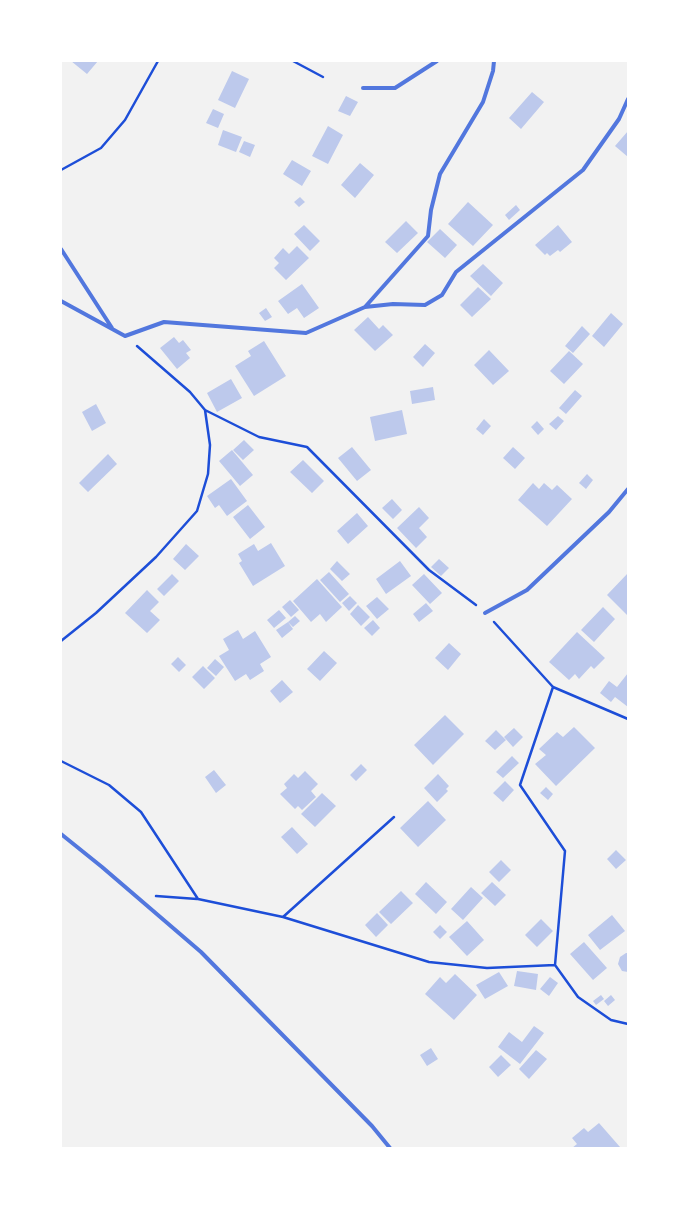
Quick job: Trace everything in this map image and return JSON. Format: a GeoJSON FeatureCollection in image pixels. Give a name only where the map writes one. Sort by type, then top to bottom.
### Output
{"type":"FeatureCollection","features":[{"type":"Feature","properties":{"kind":"street"},"geometry":{"type":"LineString","coordinates":[[364,88],[395,88],[437,61]]}},
{"type":"Feature","properties":{"kind":"street"},"geometry":{"type":"LineString","coordinates":[[365,307],[428,236],[431,210],[440,174],[483,102],[493,71],[494,61]]}},
{"type":"Feature","properties":{"kind":"street"},"geometry":{"type":"LineString","coordinates":[[61,301],[125,336],[164,322],[306,333],[365,307],[393,304],[425,305],[442,295],[456,272],[583,170],[619,119],[628,99]]}},
{"type":"Feature","properties":{"kind":"street"},"geometry":{"type":"LineString","coordinates":[[61,249],[112,328]]}},
{"type":"Feature","properties":{"kind":"street"},"geometry":{"type":"LineString","coordinates":[[485,613],[527,590],[609,512],[628,489]]}},
{"type":"Feature","properties":{"kind":"street"},"geometry":{"type":"LineString","coordinates":[[61,834],[136,895],[201,952],[372,1126],[390,1148]]}},
{"type":"Feature","properties":{"kind":"path"},"geometry":{"type":"LineString","coordinates":[[61,170],[101,148],[125,120],[158,61]]}},
{"type":"Feature","properties":{"kind":"path"},"geometry":{"type":"LineString","coordinates":[[293,61],[323,77]]}},
{"type":"Feature","properties":{"kind":"path"},"geometry":{"type":"LineString","coordinates":[[125,336],[190,392],[205,410],[259,437],[307,447],[429,570],[485,613],[553,687],[628,720]]}},
{"type":"Feature","properties":{"kind":"path"},"geometry":{"type":"LineString","coordinates":[[61,641],[96,613],[156,557],[197,511],[208,474],[210,445],[205,410]]}},
{"type":"Feature","properties":{"kind":"path"},"geometry":{"type":"LineString","coordinates":[[553,687],[520,785],[565,851],[555,965],[578,998],[611,1020],[628,1024]]}},
{"type":"Feature","properties":{"kind":"path"},"geometry":{"type":"LineString","coordinates":[[61,761],[109,785],[141,812],[198,899]]}},
{"type":"Feature","properties":{"kind":"path"},"geometry":{"type":"LineString","coordinates":[[283,917],[394,817]]}},
{"type":"Feature","properties":{"kind":"path"},"geometry":{"type":"LineString","coordinates":[[136,895],[198,899],[283,917],[429,962],[487,968],[555,965]]}},
{"type":"Feature","properties":{"kind":"building"},"geometry":{"type":"Polygon","coordinates":[[[71,61],[98,61],[87,74],[71,61]]]}},
{"type":"Feature","properties":{"kind":"building"},"geometry":{"type":"Polygon","coordinates":[[[232,71],[249,79],[235,108],[218,100],[232,71]]]}},
{"type":"Feature","properties":{"kind":"building"},"geometry":{"type":"Polygon","coordinates":[[[532,92],[544,102],[521,129],[509,118],[532,92]]]}},
{"type":"Feature","properties":{"kind":"building"},"geometry":{"type":"Polygon","coordinates":[[[346,96],[358,102],[350,116],[338,111],[346,96]]]}},
{"type":"Feature","properties":{"kind":"building"},"geometry":{"type":"Polygon","coordinates":[[[213,109],[224,114],[218,128],[206,123],[213,109]]]}},
{"type":"Feature","properties":{"kind":"building"},"geometry":{"type":"Polygon","coordinates":[[[328,126],[343,135],[328,164],[312,156],[328,126]]]}},
{"type":"Feature","properties":{"kind":"building"},"geometry":{"type":"Polygon","coordinates":[[[223,130],[242,137],[236,152],[218,145],[223,130]]]}},
{"type":"Feature","properties":{"kind":"building"},"geometry":{"type":"Polygon","coordinates":[[[628,131],[628,157],[615,146],[628,131]]]}},
{"type":"Feature","properties":{"kind":"building"},"geometry":{"type":"Polygon","coordinates":[[[244,141],[255,145],[250,157],[239,152],[244,141]]]}},
{"type":"Feature","properties":{"kind":"building"},"geometry":{"type":"Polygon","coordinates":[[[292,160],[311,171],[302,186],[283,174],[292,160]]]}},
{"type":"Feature","properties":{"kind":"building"},"geometry":{"type":"Polygon","coordinates":[[[360,163],[374,175],[355,198],[341,185],[360,163]]]}},
{"type":"Feature","properties":{"kind":"building"},"geometry":{"type":"Polygon","coordinates":[[[300,197],[305,202],[299,207],[294,202],[300,197]]]}},
{"type":"Feature","properties":{"kind":"building"},"geometry":{"type":"Polygon","coordinates":[[[468,202],[493,225],[473,246],[448,224],[468,202]]]}},
{"type":"Feature","properties":{"kind":"building"},"geometry":{"type":"Polygon","coordinates":[[[516,205],[520,210],[509,220],[505,215],[516,205]]]}},
{"type":"Feature","properties":{"kind":"building"},"geometry":{"type":"Polygon","coordinates":[[[406,221],[418,233],[397,253],[385,242],[406,221]]]}},
{"type":"Feature","properties":{"kind":"building"},"geometry":{"type":"Polygon","coordinates":[[[304,225],[320,241],[310,251],[294,234],[304,225]]]}},
{"type":"Feature","properties":{"kind":"building"},"geometry":{"type":"Polygon","coordinates":[[[558,225],[572,242],[560,252],[558,250],[550,256],[547,253],[545,255],[535,245],[558,225]]]}},
{"type":"Feature","properties":{"kind":"building"},"geometry":{"type":"Polygon","coordinates":[[[440,229],[457,245],[445,258],[427,242],[440,229]]]}},
{"type":"Feature","properties":{"kind":"building"},"geometry":{"type":"Polygon","coordinates":[[[297,246],[309,258],[286,280],[274,268],[279,263],[274,258],[283,248],[289,254],[297,246]]]}},
{"type":"Feature","properties":{"kind":"building"},"geometry":{"type":"Polygon","coordinates":[[[483,264],[503,283],[491,296],[470,276],[483,264]]]}},
{"type":"Feature","properties":{"kind":"building"},"geometry":{"type":"Polygon","coordinates":[[[302,284],[319,308],[304,318],[297,308],[288,314],[278,301],[302,284]]]}},
{"type":"Feature","properties":{"kind":"building"},"geometry":{"type":"Polygon","coordinates":[[[478,287],[491,299],[472,317],[460,305],[478,287]]]}},
{"type":"Feature","properties":{"kind":"building"},"geometry":{"type":"Polygon","coordinates":[[[266,308],[272,317],[265,321],[259,313],[266,308]]]}},
{"type":"Feature","properties":{"kind":"building"},"geometry":{"type":"Polygon","coordinates":[[[611,313],[623,324],[604,347],[592,336],[611,313]]]}},
{"type":"Feature","properties":{"kind":"building"},"geometry":{"type":"Polygon","coordinates":[[[368,317],[379,329],[383,325],[393,335],[375,351],[354,330],[368,317]]]}},
{"type":"Feature","properties":{"kind":"building"},"geometry":{"type":"Polygon","coordinates":[[[582,326],[590,334],[573,353],[565,346],[582,326]]]}},
{"type":"Feature","properties":{"kind":"building"},"geometry":{"type":"Polygon","coordinates":[[[174,337],[179,343],[183,340],[191,350],[186,353],[190,358],[177,369],[160,348],[174,337]]]}},
{"type":"Feature","properties":{"kind":"building"},"geometry":{"type":"Polygon","coordinates":[[[264,341],[286,376],[254,396],[235,366],[251,356],[248,351],[264,341]]]}},
{"type":"Feature","properties":{"kind":"building"},"geometry":{"type":"Polygon","coordinates":[[[425,344],[435,353],[423,367],[413,357],[425,344]]]}},
{"type":"Feature","properties":{"kind":"building"},"geometry":{"type":"Polygon","coordinates":[[[489,350],[509,371],[493,385],[474,365],[489,350]]]}},
{"type":"Feature","properties":{"kind":"building"},"geometry":{"type":"Polygon","coordinates":[[[569,351],[583,364],[564,384],[550,371],[569,351]]]}},
{"type":"Feature","properties":{"kind":"building"},"geometry":{"type":"Polygon","coordinates":[[[231,379],[242,398],[217,412],[207,393],[231,379]]]}},
{"type":"Feature","properties":{"kind":"building"},"geometry":{"type":"Polygon","coordinates":[[[433,387],[435,400],[412,404],[410,391],[433,387]]]}},
{"type":"Feature","properties":{"kind":"building"},"geometry":{"type":"Polygon","coordinates":[[[575,390],[582,396],[566,414],[559,408],[575,390]]]}},
{"type":"Feature","properties":{"kind":"building"},"geometry":{"type":"Polygon","coordinates":[[[96,404],[106,423],[92,431],[82,412],[96,404]]]}},
{"type":"Feature","properties":{"kind":"building"},"geometry":{"type":"Polygon","coordinates":[[[402,410],[407,434],[375,441],[370,417],[402,410]]]}},
{"type":"Feature","properties":{"kind":"building"},"geometry":{"type":"Polygon","coordinates":[[[558,416],[564,421],[556,430],[549,424],[558,416]]]}},
{"type":"Feature","properties":{"kind":"building"},"geometry":{"type":"Polygon","coordinates":[[[484,419],[491,426],[483,435],[476,429],[484,419]]]}},
{"type":"Feature","properties":{"kind":"building"},"geometry":{"type":"Polygon","coordinates":[[[537,421],[544,429],[538,435],[531,427],[537,421]]]}},
{"type":"Feature","properties":{"kind":"building"},"geometry":{"type":"Polygon","coordinates":[[[244,440],[254,450],[243,460],[233,450],[244,440]]]}},
{"type":"Feature","properties":{"kind":"building"},"geometry":{"type":"Polygon","coordinates":[[[352,447],[371,470],[357,481],[338,458],[352,447]]]}},
{"type":"Feature","properties":{"kind":"building"},"geometry":{"type":"Polygon","coordinates":[[[513,447],[525,458],[515,469],[503,458],[513,447]]]}},
{"type":"Feature","properties":{"kind":"building"},"geometry":{"type":"Polygon","coordinates":[[[232,450],[253,475],[240,486],[219,461],[232,450]]]}},
{"type":"Feature","properties":{"kind":"building"},"geometry":{"type":"Polygon","coordinates":[[[108,454],[117,464],[88,492],[79,483],[108,454]]]}},
{"type":"Feature","properties":{"kind":"building"},"geometry":{"type":"Polygon","coordinates":[[[303,460],[324,481],[312,493],[290,472],[303,460]]]}},
{"type":"Feature","properties":{"kind":"building"},"geometry":{"type":"Polygon","coordinates":[[[587,474],[593,480],[586,489],[579,483],[587,474]]]}},
{"type":"Feature","properties":{"kind":"building"},"geometry":{"type":"Polygon","coordinates":[[[231,479],[247,501],[227,516],[219,505],[215,508],[207,496],[231,479]]]}},
{"type":"Feature","properties":{"kind":"building"},"geometry":{"type":"Polygon","coordinates":[[[533,483],[539,489],[544,483],[552,490],[557,485],[572,499],[547,526],[518,500],[533,483]]]}},
{"type":"Feature","properties":{"kind":"building"},"geometry":{"type":"Polygon","coordinates":[[[392,499],[402,510],[393,519],[382,508],[392,499]]]}},
{"type":"Feature","properties":{"kind":"building"},"geometry":{"type":"Polygon","coordinates":[[[248,505],[265,527],[250,539],[233,517],[248,505]]]}},
{"type":"Feature","properties":{"kind":"building"},"geometry":{"type":"Polygon","coordinates":[[[419,507],[429,518],[419,528],[427,537],[416,548],[397,528],[419,507]]]}},
{"type":"Feature","properties":{"kind":"building"},"geometry":{"type":"Polygon","coordinates":[[[357,513],[368,526],[348,544],[337,531],[357,513]]]}},
{"type":"Feature","properties":{"kind":"building"},"geometry":{"type":"Polygon","coordinates":[[[271,543],[285,566],[253,586],[239,563],[242,561],[238,554],[254,544],[258,551],[271,543]]]}},
{"type":"Feature","properties":{"kind":"building"},"geometry":{"type":"Polygon","coordinates":[[[186,544],[199,556],[185,570],[173,559],[186,544]]]}},
{"type":"Feature","properties":{"kind":"building"},"geometry":{"type":"Polygon","coordinates":[[[439,559],[449,568],[441,576],[431,567],[439,559]]]}},
{"type":"Feature","properties":{"kind":"building"},"geometry":{"type":"Polygon","coordinates":[[[337,561],[350,574],[342,581],[330,569],[337,561]]]}},
{"type":"Feature","properties":{"kind":"building"},"geometry":{"type":"Polygon","coordinates":[[[400,561],[411,576],[386,594],[376,579],[400,561]]]}},
{"type":"Feature","properties":{"kind":"building"},"geometry":{"type":"Polygon","coordinates":[[[329,572],[349,594],[340,602],[320,580],[329,572]]]}},
{"type":"Feature","properties":{"kind":"building"},"geometry":{"type":"Polygon","coordinates":[[[628,573],[628,616],[607,595],[628,573]]]}},
{"type":"Feature","properties":{"kind":"building"},"geometry":{"type":"Polygon","coordinates":[[[172,574],[179,581],[164,596],[157,589],[172,574]]]}},
{"type":"Feature","properties":{"kind":"building"},"geometry":{"type":"Polygon","coordinates":[[[424,574],[442,593],[430,604],[412,585],[424,574]]]}},
{"type":"Feature","properties":{"kind":"building"},"geometry":{"type":"Polygon","coordinates":[[[317,579],[342,607],[326,622],[320,614],[311,622],[293,601],[317,579]]]}},
{"type":"Feature","properties":{"kind":"building"},"geometry":{"type":"Polygon","coordinates":[[[147,590],[159,602],[150,611],[160,620],[147,633],[125,613],[147,590]]]}},
{"type":"Feature","properties":{"kind":"building"},"geometry":{"type":"Polygon","coordinates":[[[350,596],[357,603],[349,611],[342,603],[350,596]]]}},
{"type":"Feature","properties":{"kind":"building"},"geometry":{"type":"Polygon","coordinates":[[[377,597],[389,609],[377,619],[366,606],[377,597]]]}},
{"type":"Feature","properties":{"kind":"building"},"geometry":{"type":"Polygon","coordinates":[[[290,600],[299,610],[291,617],[282,607],[290,600]]]}},
{"type":"Feature","properties":{"kind":"building"},"geometry":{"type":"Polygon","coordinates":[[[426,603],[433,611],[419,622],[413,614],[426,603]]]}},
{"type":"Feature","properties":{"kind":"building"},"geometry":{"type":"Polygon","coordinates":[[[358,605],[370,617],[361,626],[350,614],[358,605]]]}},
{"type":"Feature","properties":{"kind":"building"},"geometry":{"type":"Polygon","coordinates":[[[603,607],[615,619],[594,642],[581,630],[603,607]]]}},
{"type":"Feature","properties":{"kind":"building"},"geometry":{"type":"Polygon","coordinates":[[[279,610],[286,618],[274,628],[267,620],[279,610]]]}},
{"type":"Feature","properties":{"kind":"building"},"geometry":{"type":"Polygon","coordinates":[[[295,616],[300,621],[293,627],[288,622],[295,616]]]}},
{"type":"Feature","properties":{"kind":"building"},"geometry":{"type":"Polygon","coordinates":[[[373,620],[380,628],[372,636],[364,628],[373,620]]]}},
{"type":"Feature","properties":{"kind":"building"},"geometry":{"type":"Polygon","coordinates":[[[288,622],[293,629],[282,638],[276,630],[288,622]]]}},
{"type":"Feature","properties":{"kind":"building"},"geometry":{"type":"Polygon","coordinates":[[[238,630],[243,639],[255,631],[271,657],[260,664],[264,671],[250,680],[246,674],[235,681],[219,656],[229,650],[223,639],[238,630]]]}},
{"type":"Feature","properties":{"kind":"building"},"geometry":{"type":"Polygon","coordinates":[[[577,632],[605,658],[594,669],[591,666],[579,679],[575,674],[569,680],[549,662],[577,632]]]}},
{"type":"Feature","properties":{"kind":"building"},"geometry":{"type":"Polygon","coordinates":[[[449,643],[461,654],[448,670],[435,658],[449,643]]]}},
{"type":"Feature","properties":{"kind":"building"},"geometry":{"type":"Polygon","coordinates":[[[324,651],[337,663],[320,681],[307,669],[324,651]]]}},
{"type":"Feature","properties":{"kind":"building"},"geometry":{"type":"Polygon","coordinates":[[[178,657],[186,665],[179,672],[171,664],[178,657]]]}},
{"type":"Feature","properties":{"kind":"building"},"geometry":{"type":"Polygon","coordinates":[[[215,659],[224,667],[216,676],[207,668],[215,659]]]}},
{"type":"Feature","properties":{"kind":"building"},"geometry":{"type":"Polygon","coordinates":[[[203,666],[215,678],[204,689],[192,677],[203,666]]]}},
{"type":"Feature","properties":{"kind":"building"},"geometry":{"type":"Polygon","coordinates":[[[628,673],[628,707],[615,697],[611,702],[600,693],[609,681],[617,687],[628,673]]]}},
{"type":"Feature","properties":{"kind":"building"},"geometry":{"type":"Polygon","coordinates":[[[282,680],[293,692],[280,703],[270,691],[282,680]]]}},
{"type":"Feature","properties":{"kind":"building"},"geometry":{"type":"Polygon","coordinates":[[[445,715],[464,734],[433,765],[414,745],[445,715]]]}},
{"type":"Feature","properties":{"kind":"building"},"geometry":{"type":"Polygon","coordinates":[[[574,727],[595,748],[556,786],[535,764],[546,755],[539,749],[557,732],[563,737],[574,727]]]}},
{"type":"Feature","properties":{"kind":"building"},"geometry":{"type":"Polygon","coordinates":[[[514,728],[523,737],[513,747],[504,737],[514,728]]]}},
{"type":"Feature","properties":{"kind":"building"},"geometry":{"type":"Polygon","coordinates":[[[496,730],[506,740],[495,750],[485,741],[496,730]]]}},
{"type":"Feature","properties":{"kind":"building"},"geometry":{"type":"Polygon","coordinates":[[[512,756],[519,763],[503,778],[496,772],[512,756]]]}},
{"type":"Feature","properties":{"kind":"building"},"geometry":{"type":"Polygon","coordinates":[[[361,764],[367,770],[356,781],[350,775],[361,764]]]}},
{"type":"Feature","properties":{"kind":"building"},"geometry":{"type":"Polygon","coordinates":[[[214,770],[226,785],[216,793],[205,777],[214,770]]]}},
{"type":"Feature","properties":{"kind":"building"},"geometry":{"type":"Polygon","coordinates":[[[305,771],[318,784],[311,791],[316,797],[302,810],[298,806],[295,809],[280,794],[287,788],[284,784],[294,774],[298,778],[305,771]]]}},
{"type":"Feature","properties":{"kind":"building"},"geometry":{"type":"Polygon","coordinates":[[[438,774],[449,786],[446,789],[448,791],[437,802],[424,788],[438,774]]]}},
{"type":"Feature","properties":{"kind":"building"},"geometry":{"type":"Polygon","coordinates":[[[505,781],[514,790],[503,802],[493,793],[505,781]]]}},
{"type":"Feature","properties":{"kind":"building"},"geometry":{"type":"Polygon","coordinates":[[[546,787],[553,794],[548,800],[540,793],[546,787]]]}},
{"type":"Feature","properties":{"kind":"building"},"geometry":{"type":"Polygon","coordinates":[[[322,793],[336,806],[315,827],[301,814],[322,793]]]}},
{"type":"Feature","properties":{"kind":"building"},"geometry":{"type":"Polygon","coordinates":[[[428,801],[446,820],[418,847],[400,828],[428,801]]]}},
{"type":"Feature","properties":{"kind":"building"},"geometry":{"type":"Polygon","coordinates":[[[292,827],[308,844],[297,854],[281,837],[292,827]]]}},
{"type":"Feature","properties":{"kind":"building"},"geometry":{"type":"Polygon","coordinates":[[[616,850],[626,860],[616,869],[607,859],[616,850]]]}},
{"type":"Feature","properties":{"kind":"building"},"geometry":{"type":"Polygon","coordinates":[[[501,860],[511,870],[499,882],[489,872],[501,860]]]}},
{"type":"Feature","properties":{"kind":"building"},"geometry":{"type":"Polygon","coordinates":[[[426,882],[447,902],[436,914],[415,894],[426,882]]]}},
{"type":"Feature","properties":{"kind":"building"},"geometry":{"type":"Polygon","coordinates":[[[492,882],[506,895],[495,906],[481,893],[492,882]]]}},
{"type":"Feature","properties":{"kind":"building"},"geometry":{"type":"Polygon","coordinates":[[[471,887],[483,898],[463,920],[451,909],[471,887]]]}},
{"type":"Feature","properties":{"kind":"building"},"geometry":{"type":"Polygon","coordinates":[[[401,891],[413,903],[391,924],[379,912],[401,891]]]}},
{"type":"Feature","properties":{"kind":"building"},"geometry":{"type":"Polygon","coordinates":[[[377,913],[388,925],[376,937],[365,925],[377,913]]]}},
{"type":"Feature","properties":{"kind":"building"},"geometry":{"type":"Polygon","coordinates":[[[612,915],[625,931],[600,950],[588,935],[612,915]]]}},
{"type":"Feature","properties":{"kind":"building"},"geometry":{"type":"Polygon","coordinates":[[[541,919],[553,931],[537,947],[525,935],[541,919]]]}},
{"type":"Feature","properties":{"kind":"building"},"geometry":{"type":"Polygon","coordinates":[[[467,921],[484,940],[467,956],[449,937],[467,921]]]}},
{"type":"Feature","properties":{"kind":"building"},"geometry":{"type":"Polygon","coordinates":[[[440,925],[447,932],[440,939],[433,932],[440,925]]]}},
{"type":"Feature","properties":{"kind":"building"},"geometry":{"type":"Polygon","coordinates":[[[584,942],[607,968],[593,980],[570,954],[584,942]]]}},
{"type":"Feature","properties":{"kind":"building"},"geometry":{"type":"Polygon","coordinates":[[[628,953],[628,972],[622,971],[618,964],[620,957],[628,953]]]}},
{"type":"Feature","properties":{"kind":"building"},"geometry":{"type":"Polygon","coordinates":[[[517,971],[538,974],[536,990],[514,986],[517,971]]]}},
{"type":"Feature","properties":{"kind":"building"},"geometry":{"type":"Polygon","coordinates":[[[499,972],[508,986],[485,999],[476,985],[499,972]]]}},
{"type":"Feature","properties":{"kind":"building"},"geometry":{"type":"Polygon","coordinates":[[[455,974],[477,995],[454,1020],[425,994],[440,977],[446,983],[455,974]]]}},
{"type":"Feature","properties":{"kind":"building"},"geometry":{"type":"Polygon","coordinates":[[[550,977],[558,983],[549,996],[540,989],[550,977]]]}},
{"type":"Feature","properties":{"kind":"building"},"geometry":{"type":"Polygon","coordinates":[[[601,995],[604,999],[596,1005],[593,1001],[601,995]]]}},
{"type":"Feature","properties":{"kind":"building"},"geometry":{"type":"Polygon","coordinates":[[[611,995],[615,1000],[608,1006],[604,1001],[611,995]]]}},
{"type":"Feature","properties":{"kind":"building"},"geometry":{"type":"Polygon","coordinates":[[[534,1026],[544,1033],[520,1064],[498,1047],[509,1032],[522,1042],[534,1026]]]}},
{"type":"Feature","properties":{"kind":"building"},"geometry":{"type":"Polygon","coordinates":[[[431,1048],[438,1059],[427,1066],[420,1055],[431,1048]]]}},
{"type":"Feature","properties":{"kind":"building"},"geometry":{"type":"Polygon","coordinates":[[[536,1050],[547,1059],[529,1079],[519,1069],[536,1050]]]}},
{"type":"Feature","properties":{"kind":"building"},"geometry":{"type":"Polygon","coordinates":[[[501,1055],[511,1065],[498,1077],[489,1067],[501,1055]]]}},
{"type":"Feature","properties":{"kind":"building"},"geometry":{"type":"Polygon","coordinates":[[[599,1123],[620,1147],[619,1148],[572,1148],[577,1144],[572,1138],[584,1128],[588,1132],[599,1123]]]}}]}
